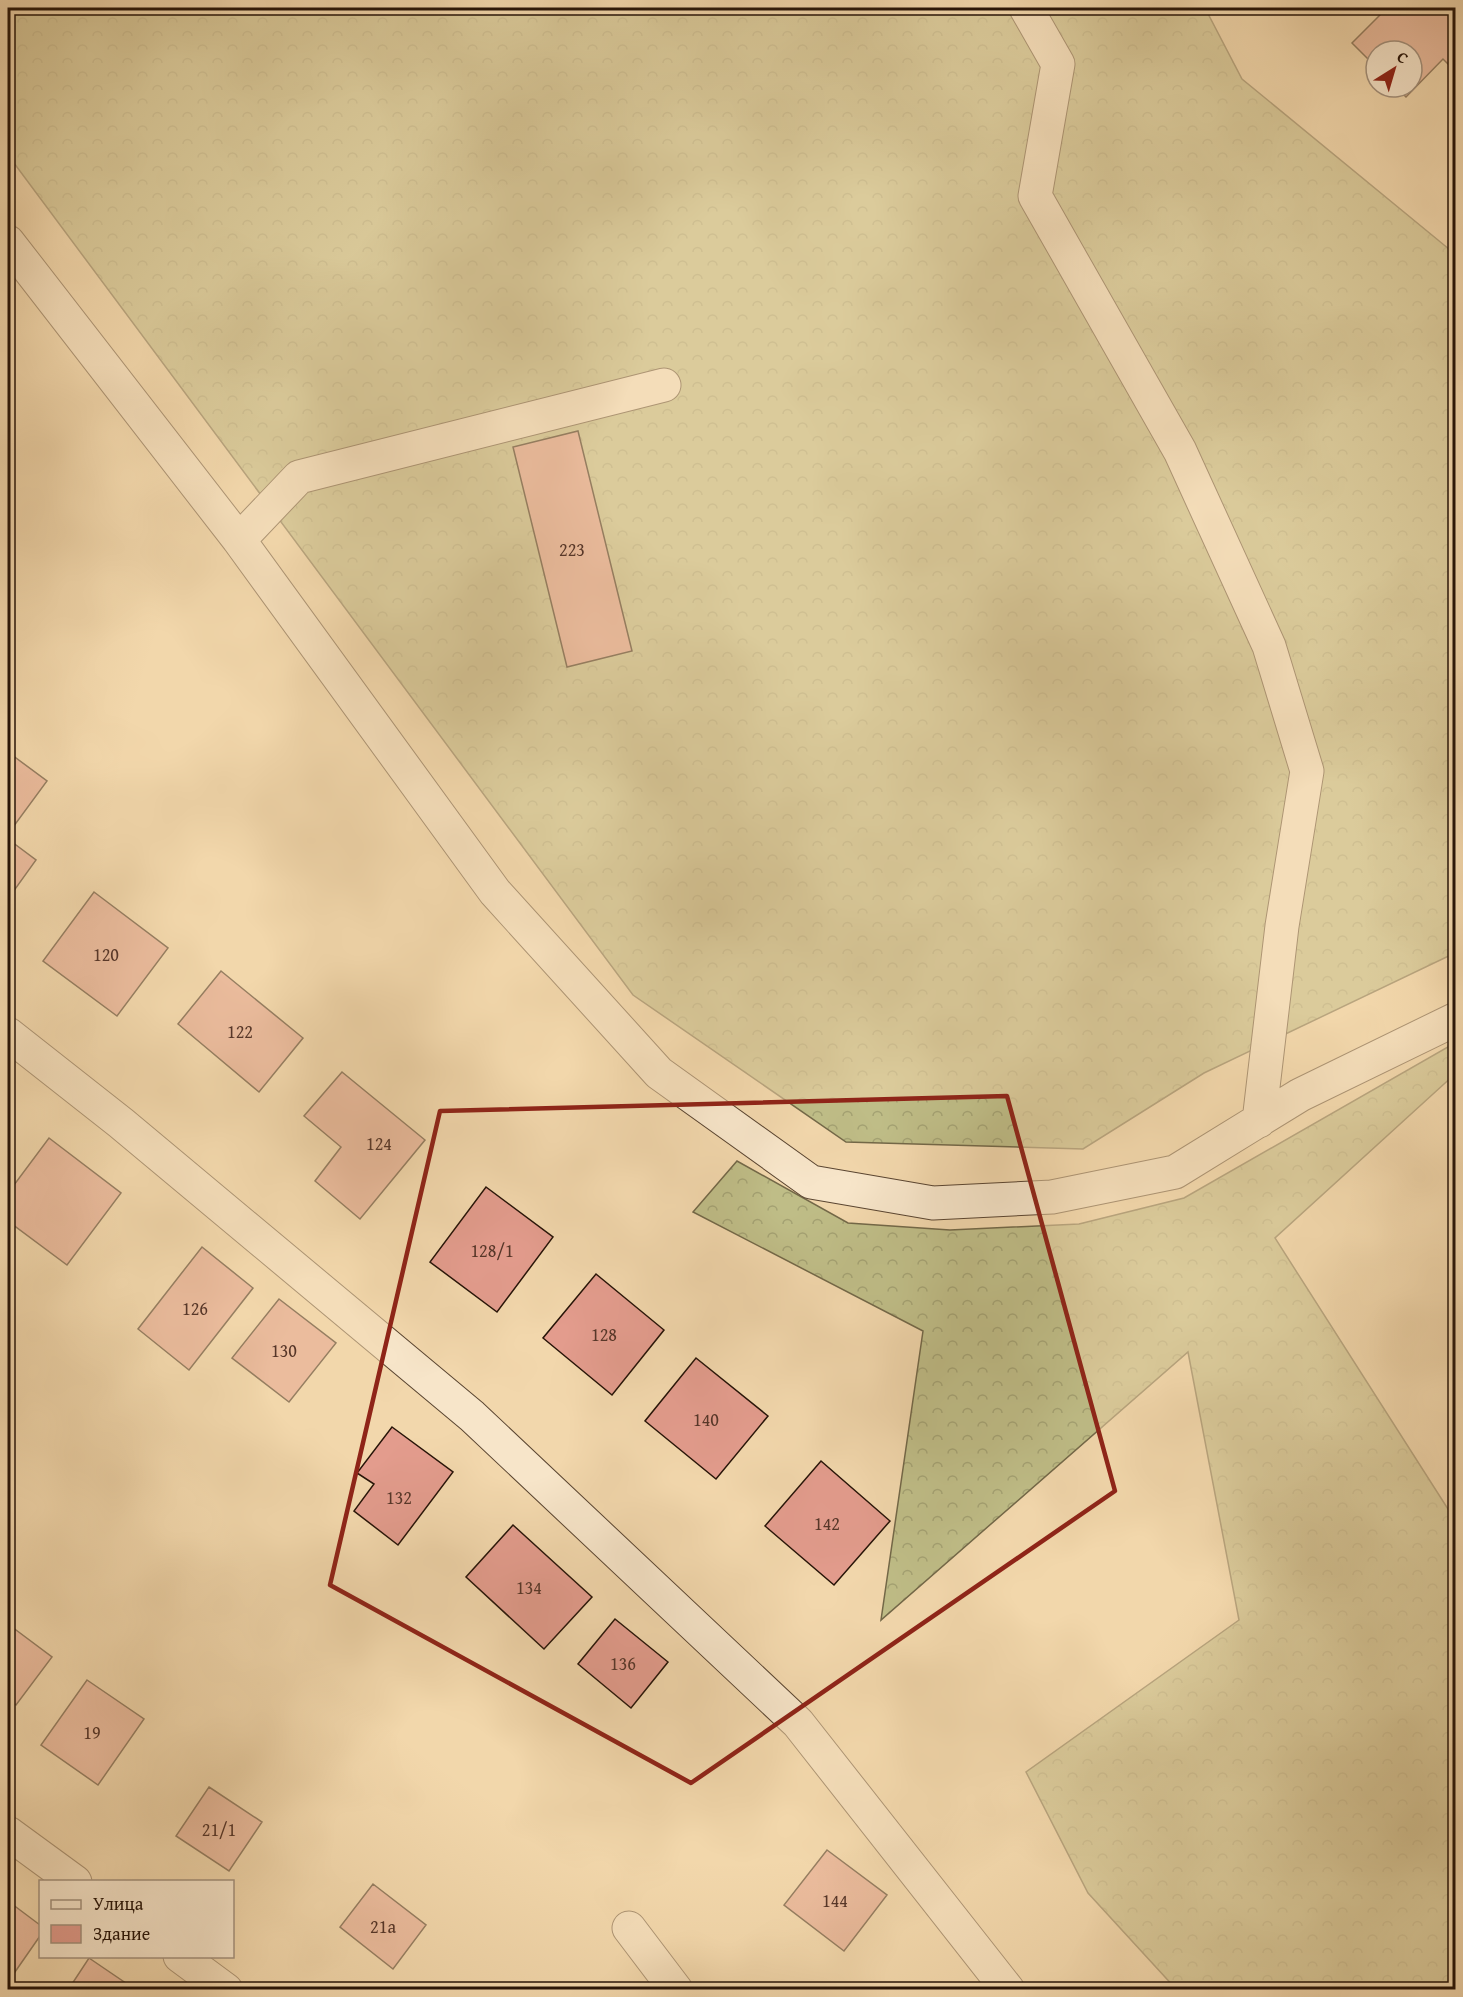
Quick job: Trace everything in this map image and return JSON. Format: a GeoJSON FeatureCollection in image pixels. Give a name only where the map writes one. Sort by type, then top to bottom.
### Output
{"type":"FeatureCollection","features":[{"type":"Feature","properties":{"kind":"street"},"geometry":{"type":"LineString","coordinates":[[1026,8],[1058,64],[1035,196],[1180,451],[1269,646],[1307,771],[1282,926],[1258,1121]]}},
{"type":"Feature","properties":{"kind":"street"},"geometry":{"type":"LineString","coordinates":[[8,242],[239,540],[495,892],[660,1072],[811,1182],[933,1203],[1052,1197],[1175,1172],[1300,1095],[1455,1019]]}},
{"type":"Feature","properties":{"kind":"street"},"geometry":{"type":"LineString","coordinates":[[239,540],[299,477],[664,385]]}},
{"type":"Feature","properties":{"kind":"street"},"geometry":{"type":"LineString","coordinates":[[8,1034],[121,1123],[472,1416],[798,1723],[1008,1989]]}},
{"type":"Feature","properties":{"kind":"street"},"geometry":{"type":"LineString","coordinates":[[8,1833],[74,1880]]}},
{"type":"Feature","properties":{"kind":"street"},"geometry":{"type":"LineString","coordinates":[[629,1928],[676,1989]]}},
{"type":"Feature","properties":{"kind":"street"},"geometry":{"type":"LineString","coordinates":[[183,1958],[226,1989]]}},
{"type":"Feature","properties":{"kind":"highlighted area"},"geometry":{"type":"Polygon","coordinates":[[[1007,1096],[1115,1491],[691,1783],[330,1585],[440,1111],[1007,1096]]]}},
{"type":"Feature","properties":{"kind":"green space"},"geometry":{"type":"Polygon","coordinates":[[[8,8],[1205,8],[1242,79],[1455,254],[1455,953],[1204,1073],[1083,1149],[846,1142],[633,995],[8,155],[8,8]]]}},
{"type":"Feature","properties":{"kind":"green space"},"geometry":{"type":"Polygon","coordinates":[[[1455,1025],[1455,1074],[1275,1238],[1455,1520],[1455,1989],[1176,1989],[1088,1893],[1026,1772],[1239,1620],[1188,1352],[881,1620],[923,1331],[693,1212],[737,1161],[848,1223],[950,1230],[1079,1224],[1184,1198],[1448,1047],[1455,1025]]]}},
{"type":"Feature","properties":{"kind":"building"},"geometry":{"type":"Polygon","coordinates":[[[1387,8],[1445,8],[1456,18],[1456,72],[1443,59],[1424,79],[1424,39],[1364,39],[1364,55],[1352,43],[1387,8]]]}},
{"type":"Feature","properties":{"kind":"building"},"geometry":{"type":"Polygon","coordinates":[[[578,431],[632,651],[567,667],[513,447],[578,431]]]}},
{"type":"Feature","properties":{"kind":"building"},"geometry":{"type":"Polygon","coordinates":[[[8,752],[47,781],[8,834],[8,752]]]}},
{"type":"Feature","properties":{"kind":"building"},"geometry":{"type":"Polygon","coordinates":[[[8,839],[36,860],[8,899],[8,839]]]}},
{"type":"Feature","properties":{"kind":"building"},"geometry":{"type":"Polygon","coordinates":[[[94,892],[168,948],[117,1016],[43,961],[94,892]]]}},
{"type":"Feature","properties":{"kind":"building"},"geometry":{"type":"Polygon","coordinates":[[[221,971],[303,1038],[259,1092],[178,1024],[221,971]]]}},
{"type":"Feature","properties":{"kind":"building"},"geometry":{"type":"Polygon","coordinates":[[[342,1072],[425,1140],[360,1219],[315,1181],[341,1147],[304,1116],[342,1072]]]}},
{"type":"Feature","properties":{"kind":"building"},"geometry":{"type":"Polygon","coordinates":[[[49,1138],[121,1193],[67,1265],[8,1221],[8,1193],[49,1138]]]}},
{"type":"Feature","properties":{"kind":"building"},"geometry":{"type":"Polygon","coordinates":[[[486,1187],[553,1237],[497,1312],[430,1262],[486,1187]]]}},
{"type":"Feature","properties":{"kind":"building"},"geometry":{"type":"Polygon","coordinates":[[[202,1247],[253,1288],[189,1370],[138,1329],[202,1247]]]}},
{"type":"Feature","properties":{"kind":"building"},"geometry":{"type":"Polygon","coordinates":[[[596,1274],[664,1330],[612,1395],[543,1338],[596,1274]]]}},
{"type":"Feature","properties":{"kind":"building"},"geometry":{"type":"Polygon","coordinates":[[[279,1299],[336,1343],[289,1402],[232,1358],[279,1299]]]}},
{"type":"Feature","properties":{"kind":"building"},"geometry":{"type":"Polygon","coordinates":[[[696,1358],[768,1416],[716,1479],[645,1421],[696,1358]]]}},
{"type":"Feature","properties":{"kind":"building"},"geometry":{"type":"Polygon","coordinates":[[[392,1427],[453,1472],[398,1545],[354,1511],[374,1484],[357,1473],[392,1427]]]}},
{"type":"Feature","properties":{"kind":"building"},"geometry":{"type":"Polygon","coordinates":[[[821,1461],[890,1521],[834,1585],[765,1526],[821,1461]]]}},
{"type":"Feature","properties":{"kind":"building"},"geometry":{"type":"Polygon","coordinates":[[[513,1525],[592,1597],[544,1649],[466,1577],[513,1525]]]}},
{"type":"Feature","properties":{"kind":"building"},"geometry":{"type":"Polygon","coordinates":[[[615,1619],[668,1662],[631,1708],[578,1664],[615,1619]]]}},
{"type":"Feature","properties":{"kind":"building"},"geometry":{"type":"Polygon","coordinates":[[[8,1624],[52,1657],[16,1705],[8,1699],[8,1624]]]}},
{"type":"Feature","properties":{"kind":"building"},"geometry":{"type":"Polygon","coordinates":[[[87,1680],[144,1719],[98,1785],[41,1745],[87,1680]]]}},
{"type":"Feature","properties":{"kind":"building"},"geometry":{"type":"Polygon","coordinates":[[[209,1787],[262,1822],[229,1871],[176,1836],[209,1787]]]}},
{"type":"Feature","properties":{"kind":"building"},"geometry":{"type":"Polygon","coordinates":[[[827,1850],[887,1895],[844,1951],[784,1905],[827,1850]]]}},
{"type":"Feature","properties":{"kind":"building"},"geometry":{"type":"Polygon","coordinates":[[[373,1884],[426,1925],[393,1969],[340,1927],[373,1884]]]}},
{"type":"Feature","properties":{"kind":"building"},"geometry":{"type":"Polygon","coordinates":[[[8,1901],[39,1924],[39,1937],[8,1982],[8,1901]]]}},
{"type":"Feature","properties":{"kind":"building"},"geometry":{"type":"Polygon","coordinates":[[[89,1958],[136,1990],[68,1990],[89,1958]]]}}]}
